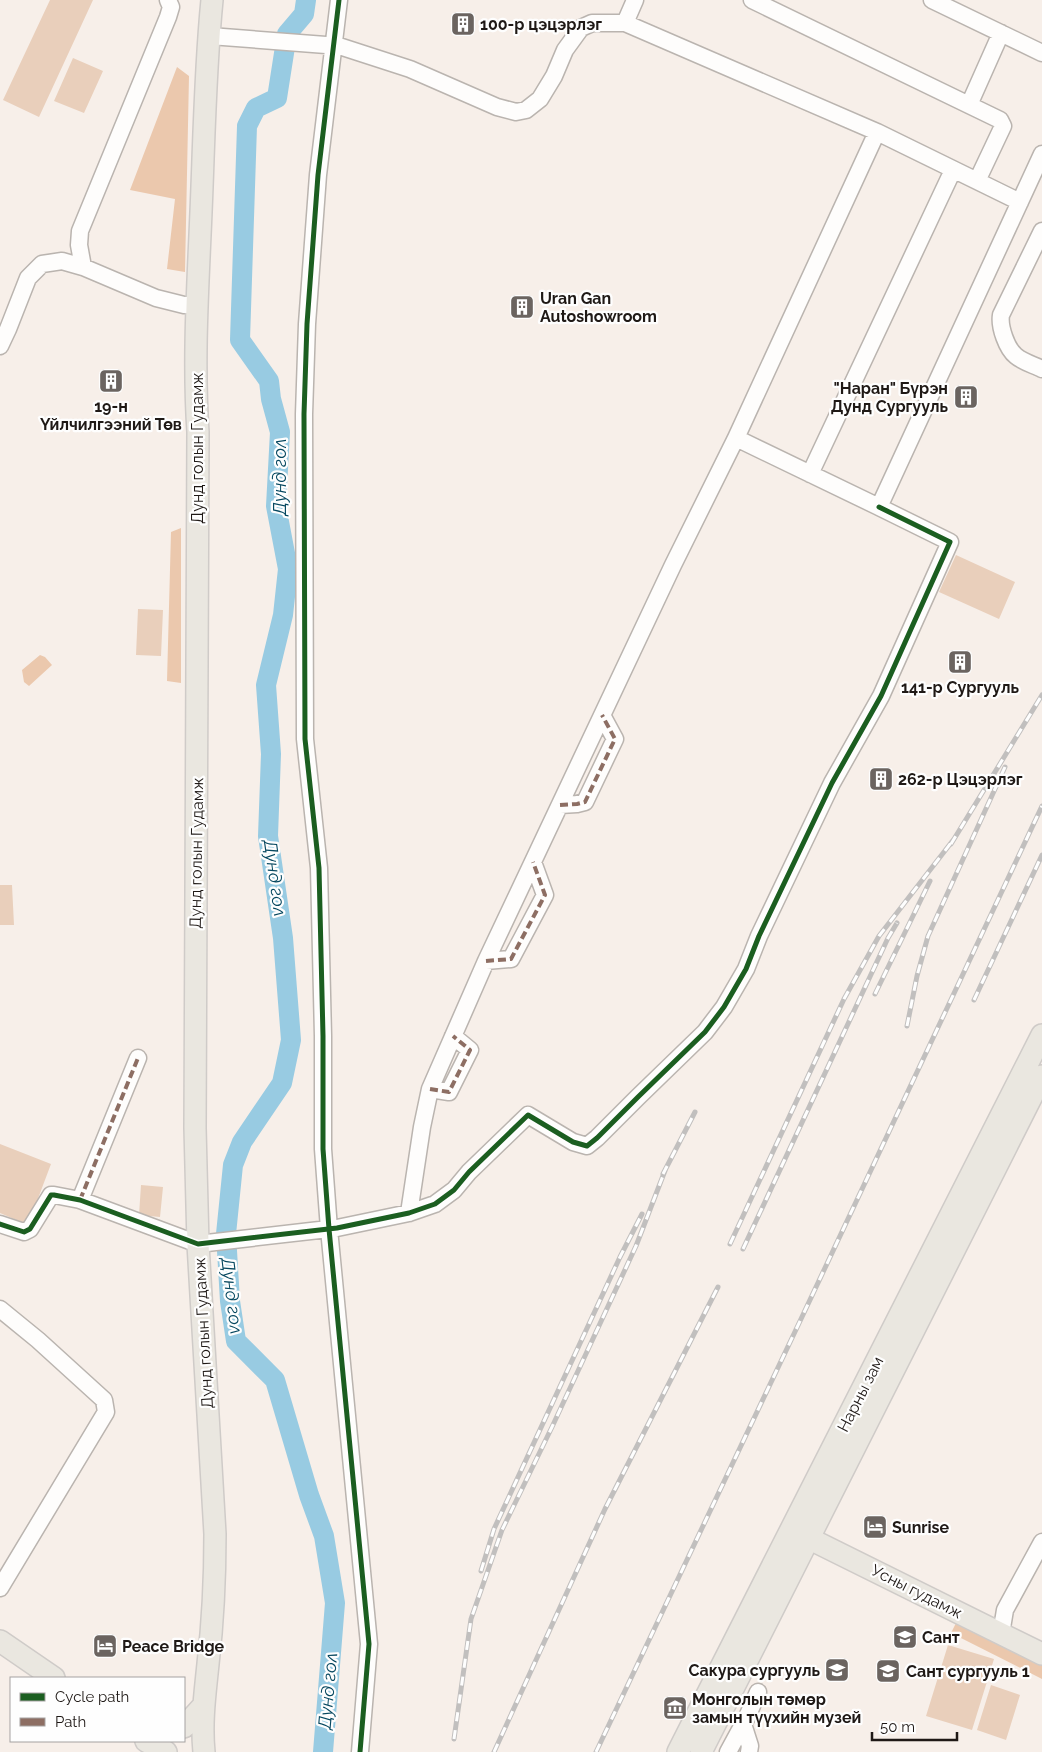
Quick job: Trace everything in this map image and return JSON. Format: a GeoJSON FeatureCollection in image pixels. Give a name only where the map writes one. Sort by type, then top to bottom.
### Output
{"type":"FeatureCollection","features":[{"type":"Feature","properties":{"kind":"main road","name":"Дунд голын Гудамж"},"geometry":{"type":"LineString","coordinates":[[204,1752],[204,1706],[213,1611],[215,1534],[198,1244],[195,1128],[198,707],[197,305],[206,81],[217,37],[212,0]]}},
{"type":"Feature","properties":{"kind":"main road","name":"Нарны зам"},"geometry":{"type":"LineString","coordinates":[[701,1752],[800,1534],[1003,1111],[1042,1035]]}},
{"type":"Feature","properties":{"kind":"main road","name":"Нарны зам"},"geometry":{"type":"LineString","coordinates":[[678,1752],[800,1534],[1002,1155],[1042,1076]]}},
{"type":"Feature","properties":{"kind":"main road"},"geometry":{"type":"LineString","coordinates":[[1002,1155],[993,1162],[989,1161],[988,1156],[999,1134],[1003,1111]]}},
{"type":"Feature","properties":{"kind":"main road","name":"Усны гудамж"},"geometry":{"type":"LineString","coordinates":[[800,1534],[1042,1654]]}},
{"type":"Feature","properties":{"kind":"main road"},"geometry":{"type":"LineString","coordinates":[[0,1641],[53,1677]]}},
{"type":"Feature","properties":{"kind":"main road"},"geometry":{"type":"LineString","coordinates":[[185,1726],[204,1706]]}},
{"type":"Feature","properties":{"kind":"main road"},"geometry":{"type":"LineString","coordinates":[[148,1742],[166,1752]]}},
{"type":"Feature","properties":{"kind":"street"},"geometry":{"type":"LineString","coordinates":[[83,267],[79,245],[80,231],[168,18],[171,7],[168,0]]}},
{"type":"Feature","properties":{"kind":"street"},"geometry":{"type":"LineString","coordinates":[[339,0],[328,45],[326,100],[311,250],[304,414],[305,739],[318,868],[323,1036],[322,1145],[328,1229],[369,1644],[360,1752]]}},
{"type":"Feature","properties":{"kind":"street"},"geometry":{"type":"LineString","coordinates":[[625,23],[635,0]]}},
{"type":"Feature","properties":{"kind":"street"},"geometry":{"type":"LineString","coordinates":[[752,0],[1000,120],[1003,126],[977,181]]}},
{"type":"Feature","properties":{"kind":"street"},"geometry":{"type":"LineString","coordinates":[[932,0],[1042,53]]}},
{"type":"Feature","properties":{"kind":"street"},"geometry":{"type":"LineString","coordinates":[[217,37],[328,45],[410,69],[496,107],[516,112],[526,110],[540,99],[580,28],[592,23],[625,23],[877,132],[1020,202]]}},
{"type":"Feature","properties":{"kind":"street"},"geometry":{"type":"LineString","coordinates":[[969,105],[1002,33]]}},
{"type":"Feature","properties":{"kind":"street"},"geometry":{"type":"LineString","coordinates":[[409,1213],[422,1127],[430,1089],[486,961],[673,565],[736,438],[877,132]]}},
{"type":"Feature","properties":{"kind":"street"},"geometry":{"type":"LineString","coordinates":[[878,507],[1042,154]]}},
{"type":"Feature","properties":{"kind":"street"},"geometry":{"type":"LineString","coordinates":[[810,474],[953,170]]}},
{"type":"Feature","properties":{"kind":"street"},"geometry":{"type":"LineString","coordinates":[[1042,230],[1000,320],[1003,334],[1015,356],[1042,369]]}},
{"type":"Feature","properties":{"kind":"street"},"geometry":{"type":"LineString","coordinates":[[0,346],[28,278],[42,264],[62,261],[83,267],[156,298],[184,305],[197,305]]}},
{"type":"Feature","properties":{"kind":"street"},"geometry":{"type":"LineString","coordinates":[[0,1224],[24,1232],[30,1229],[51,1196],[54,1195],[80,1200],[198,1244],[328,1229],[409,1213],[435,1204],[454,1190],[469,1172],[528,1115],[573,1142],[587,1146],[598,1138],[638,1096],[705,1032],[724,1007],[746,969],[759,936],[832,783],[881,696],[950,542],[736,438]]}},
{"type":"Feature","properties":{"kind":"street"},"geometry":{"type":"LineString","coordinates":[[560,805],[585,802],[615,739],[602,715]]}},
{"type":"Feature","properties":{"kind":"street"},"geometry":{"type":"LineString","coordinates":[[486,961],[511,959],[545,895],[533,862]]}},
{"type":"Feature","properties":{"kind":"street"},"geometry":{"type":"LineString","coordinates":[[80,1200],[138,1058]]}},
{"type":"Feature","properties":{"kind":"street"},"geometry":{"type":"LineString","coordinates":[[0,1310],[38,1340],[104,1400],[106,1412],[0,1588]]}},
{"type":"Feature","properties":{"kind":"street"},"geometry":{"type":"LineString","coordinates":[[1001,1634],[1005,1610],[1042,1542]]}},
{"type":"Feature","properties":{"kind":"street"},"geometry":{"type":"LineString","coordinates":[[728,1752],[744,1724],[758,1692]]}},
{"type":"Feature","properties":{"kind":"street"},"geometry":{"type":"LineString","coordinates":[[744,1724],[750,1746],[749,1752]]}},
{"type":"Feature","properties":{"kind":"shaded area"},"geometry":{"type":"Polygon","coordinates":[[[50,0],[93,0],[39,117],[3,100],[50,0]]]}},
{"type":"Feature","properties":{"kind":"shaded area"},"geometry":{"type":"Polygon","coordinates":[[[73,58],[103,71],[84,113],[54,101],[73,58]]]}},
{"type":"Feature","properties":{"kind":"shaded area"},"geometry":{"type":"Polygon","coordinates":[[[177,67],[189,76],[185,272],[167,269],[175,199],[130,190],[177,67]]]}},
{"type":"Feature","properties":{"kind":"shaded area"},"geometry":{"type":"Polygon","coordinates":[[[181,528],[181,683],[167,681],[171,532],[181,528]]]}},
{"type":"Feature","properties":{"kind":"shaded area"},"geometry":{"type":"Polygon","coordinates":[[[956,555],[1015,582],[999,619],[939,592],[956,555]]]}},
{"type":"Feature","properties":{"kind":"shaded area"},"geometry":{"type":"Polygon","coordinates":[[[138,609],[163,610],[161,656],[136,655],[138,609]]]}},
{"type":"Feature","properties":{"kind":"shaded area"},"geometry":{"type":"Polygon","coordinates":[[[40,655],[45,657],[52,665],[29,686],[24,682],[22,670],[40,655]]]}},
{"type":"Feature","properties":{"kind":"shaded area"},"geometry":{"type":"Polygon","coordinates":[[[0,885],[12,885],[14,925],[0,925],[0,885]]]}},
{"type":"Feature","properties":{"kind":"shaded area"},"geometry":{"type":"Polygon","coordinates":[[[0,1144],[51,1164],[28,1225],[0,1213],[0,1144]]]}},
{"type":"Feature","properties":{"kind":"shaded area"},"geometry":{"type":"Polygon","coordinates":[[[141,1185],[163,1187],[160,1217],[139,1215],[141,1185]]]}},
{"type":"Feature","properties":{"kind":"shaded area"},"geometry":{"type":"Polygon","coordinates":[[[956,1623],[1042,1666],[1042,1679],[951,1633],[956,1623]]]}},
{"type":"Feature","properties":{"kind":"shaded area"},"geometry":{"type":"Polygon","coordinates":[[[948,1645],[994,1659],[972,1730],[926,1716],[948,1645]]]}},
{"type":"Feature","properties":{"kind":"shaded area"},"geometry":{"type":"Polygon","coordinates":[[[991,1685],[1020,1695],[1006,1740],[977,1730],[991,1685]]]}},
{"type":"Feature","properties":{"kind":"waterway","name":"Дунд гол"},"geometry":{"type":"LineString","coordinates":[[306,0],[304,14],[287,34],[277,98],[256,108],[247,126],[240,340],[269,381],[271,399],[280,432],[276,506],[288,569],[283,615],[266,685],[271,754],[268,836],[283,938],[291,1040],[282,1083],[242,1142],[233,1165],[226,1234],[230,1301],[236,1341],[275,1380],[309,1495],[324,1536],[335,1603],[323,1752]]}},
{"type":"Feature","properties":{"kind":"railway"},"geometry":{"type":"LineString","coordinates":[[951,844],[1042,695]]}},
{"type":"Feature","properties":{"kind":"railway"},"geometry":{"type":"LineString","coordinates":[[907,1026],[917,976],[928,936],[1005,767]]}},
{"type":"Feature","properties":{"kind":"railway"},"geometry":{"type":"LineString","coordinates":[[596,1752],[1042,806]]}},
{"type":"Feature","properties":{"kind":"railway"},"geometry":{"type":"LineString","coordinates":[[730,1244],[844,999],[879,936],[954,839]]}},
{"type":"Feature","properties":{"kind":"railway"},"geometry":{"type":"LineString","coordinates":[[974,1000],[1042,855]]}},
{"type":"Feature","properties":{"kind":"railway"},"geometry":{"type":"LineString","coordinates":[[875,994],[930,881]]}},
{"type":"Feature","properties":{"kind":"railway"},"geometry":{"type":"LineString","coordinates":[[743,1249],[888,938],[897,923]]}},
{"type":"Feature","properties":{"kind":"railway"},"geometry":{"type":"LineString","coordinates":[[663,1174],[695,1112]]}},
{"type":"Feature","properties":{"kind":"railway"},"geometry":{"type":"LineString","coordinates":[[454,1739],[471,1619],[502,1530],[636,1246],[666,1168]]}},
{"type":"Feature","properties":{"kind":"railway"},"geometry":{"type":"LineString","coordinates":[[481,1571],[494,1529],[620,1257],[642,1214]]}},
{"type":"Feature","properties":{"kind":"railway"},"geometry":{"type":"LineString","coordinates":[[494,1752],[605,1509],[718,1287]]}},
{"type":"Feature","properties":{"kind":"marked path"},"geometry":{"type":"LineString","coordinates":[[560,805],[585,802],[615,739],[602,715]]}},
{"type":"Feature","properties":{"kind":"marked path"},"geometry":{"type":"LineString","coordinates":[[486,961],[511,959],[545,895],[533,862]]}},
{"type":"Feature","properties":{"kind":"marked path"},"geometry":{"type":"LineString","coordinates":[[430,1089],[449,1092],[470,1050],[453,1036]]}},
{"type":"Feature","properties":{"kind":"marked path"},"geometry":{"type":"LineString","coordinates":[[80,1200],[138,1058]]}},
{"type":"Feature","properties":{"kind":"cycle path"},"geometry":{"type":"LineString","coordinates":[[339,0],[318,175],[307,324],[304,414],[305,739],[319,868],[323,1036],[323,1149],[369,1644],[360,1752]]}},
{"type":"Feature","properties":{"kind":"cycle path"},"geometry":{"type":"LineString","coordinates":[[0,1224],[24,1232],[30,1229],[51,1195],[54,1195],[80,1200],[198,1244],[337,1228],[409,1213],[435,1204],[454,1190],[469,1172],[528,1115],[573,1142],[587,1146],[597,1138],[705,1032],[724,1007],[746,969],[759,936],[832,783],[881,696],[950,542],[879,507]]}},
{"type":"Feature","properties":{"kind":"place","name":"100-р цэцэрлэг"},"geometry":{"type":"Point","coordinates":[463,24]}},
{"type":"Feature","properties":{"kind":"place","name":"Uran Gan Autoshowroom"},"geometry":{"type":"Point","coordinates":[522,307]}},
{"type":"Feature","properties":{"kind":"place","name":"19-н Үйлчилгээний Төв"},"geometry":{"type":"Point","coordinates":[111,381]}},
{"type":"Feature","properties":{"kind":"place","name":"\"Наран\" Бүрэн Дунд Сургууль"},"geometry":{"type":"Point","coordinates":[966,397]}},
{"type":"Feature","properties":{"kind":"place","name":"141-р Сургууль"},"geometry":{"type":"Point","coordinates":[960,662]}},
{"type":"Feature","properties":{"kind":"place","name":"262-р Цэцэрлэг"},"geometry":{"type":"Point","coordinates":[881,779]}},
{"type":"Feature","properties":{"kind":"place","name":"Sunrise"},"geometry":{"type":"Point","coordinates":[875,1527]}},
{"type":"Feature","properties":{"kind":"place","name":"Сант"},"geometry":{"type":"Point","coordinates":[905,1637]}},
{"type":"Feature","properties":{"kind":"place","name":"Peace Bridge"},"geometry":{"type":"Point","coordinates":[105,1646]}},
{"type":"Feature","properties":{"kind":"place","name":"Сакура сургууль"},"geometry":{"type":"Point","coordinates":[837,1670]}},
{"type":"Feature","properties":{"kind":"place","name":"Сант сургууль 1"},"geometry":{"type":"Point","coordinates":[888,1671]}},
{"type":"Feature","properties":{"kind":"place","name":"Монголын төмөр замын түүхийн музей"},"geometry":{"type":"Point","coordinates":[675,1708]}}]}
